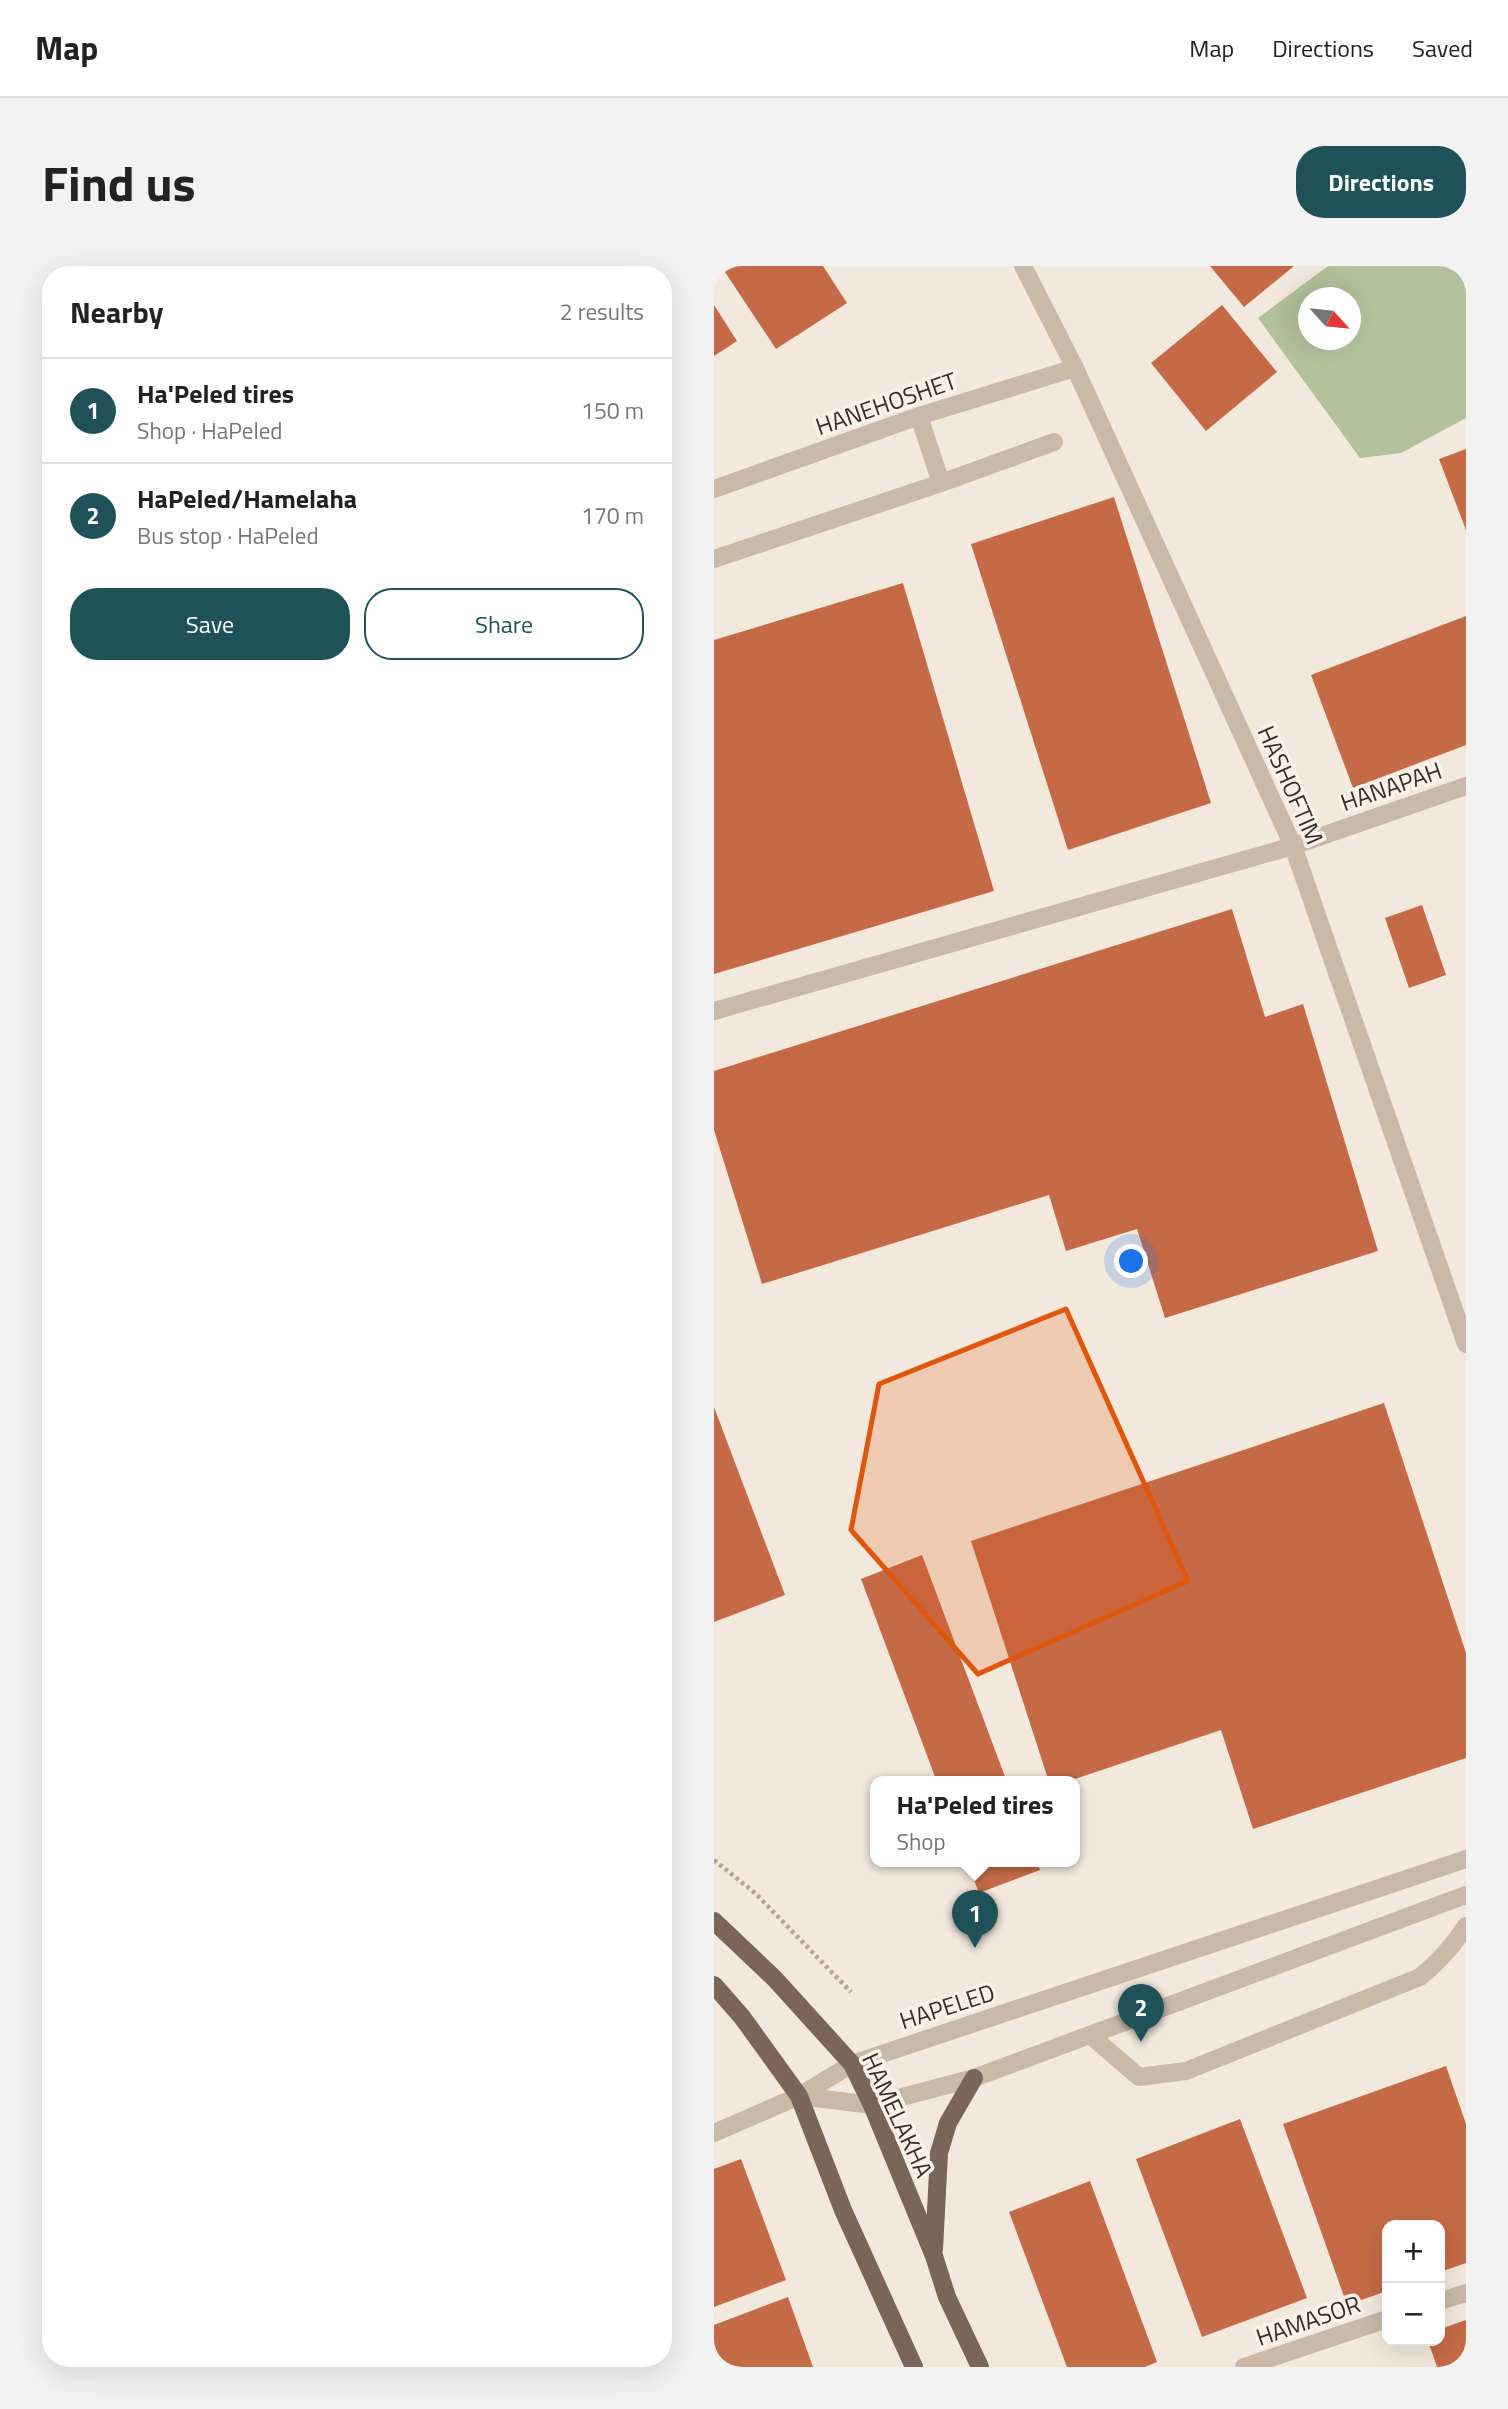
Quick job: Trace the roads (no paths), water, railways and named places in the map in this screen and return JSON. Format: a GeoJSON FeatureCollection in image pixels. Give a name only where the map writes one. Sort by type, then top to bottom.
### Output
{"type":"FeatureCollection","features":[{"type":"Feature","properties":{"kind":"main road","name":"HAMELAKHA"},"geometry":{"type":"LineString","coordinates":[[714,1921],[775,1979],[852,2064],[873,2105],[934,2256],[947,2297],[980,2367]]}},
{"type":"Feature","properties":{"kind":"main road"},"geometry":{"type":"LineString","coordinates":[[714,1985],[743,2017],[799,2096],[843,2210],[914,2367]]}},
{"type":"Feature","properties":{"kind":"main road"},"geometry":{"type":"LineString","coordinates":[[934,2256],[939,2152],[948,2123],[974,2078]]}},
{"type":"Feature","properties":{"kind":"street","name":"HASHOFTIM"},"geometry":{"type":"LineString","coordinates":[[1023,266],[1075,368],[1293,846],[1460,1308],[1466,1344]]}},
{"type":"Feature","properties":{"kind":"street","name":"HANEHOSHET"},"geometry":{"type":"LineString","coordinates":[[714,489],[919,416],[1075,368]]}},
{"type":"Feature","properties":{"kind":"street"},"geometry":{"type":"LineString","coordinates":[[919,416],[941,483]]}},
{"type":"Feature","properties":{"kind":"street"},"geometry":{"type":"LineString","coordinates":[[714,559],[1054,442]]}},
{"type":"Feature","properties":{"kind":"street","name":"HANAPAH"},"geometry":{"type":"LineString","coordinates":[[714,1011],[1293,846],[1466,786]]}},
{"type":"Feature","properties":{"kind":"street","name":"HAPELED"},"geometry":{"type":"LineString","coordinates":[[714,2133],[799,2096],[852,2064],[1466,1859]]}},
{"type":"Feature","properties":{"kind":"street"},"geometry":{"type":"LineString","coordinates":[[799,2096],[873,2105],[974,2078],[1466,1895]]}},
{"type":"Feature","properties":{"kind":"street"},"geometry":{"type":"LineString","coordinates":[[1090,2035],[1139,2077],[1186,2071],[1420,1977],[1455,1943],[1466,1926]]}},
{"type":"Feature","properties":{"kind":"street"},"geometry":{"type":"LineString","coordinates":[[1445,2299],[1466,2292]]}},
{"type":"Feature","properties":{"kind":"street","name":"HAMASOR"},"geometry":{"type":"LineString","coordinates":[[1244,2367],[1382,2321]]}},
{"type":"Feature","properties":{"kind":"place","name":"Ha'Peled tires"},"geometry":{"type":"Point","coordinates":[975,1948]}},
{"type":"Feature","properties":{"kind":"place","name":"HaPeled/Hamelaha"},"geometry":{"type":"Point","coordinates":[1141,2042]}}]}
